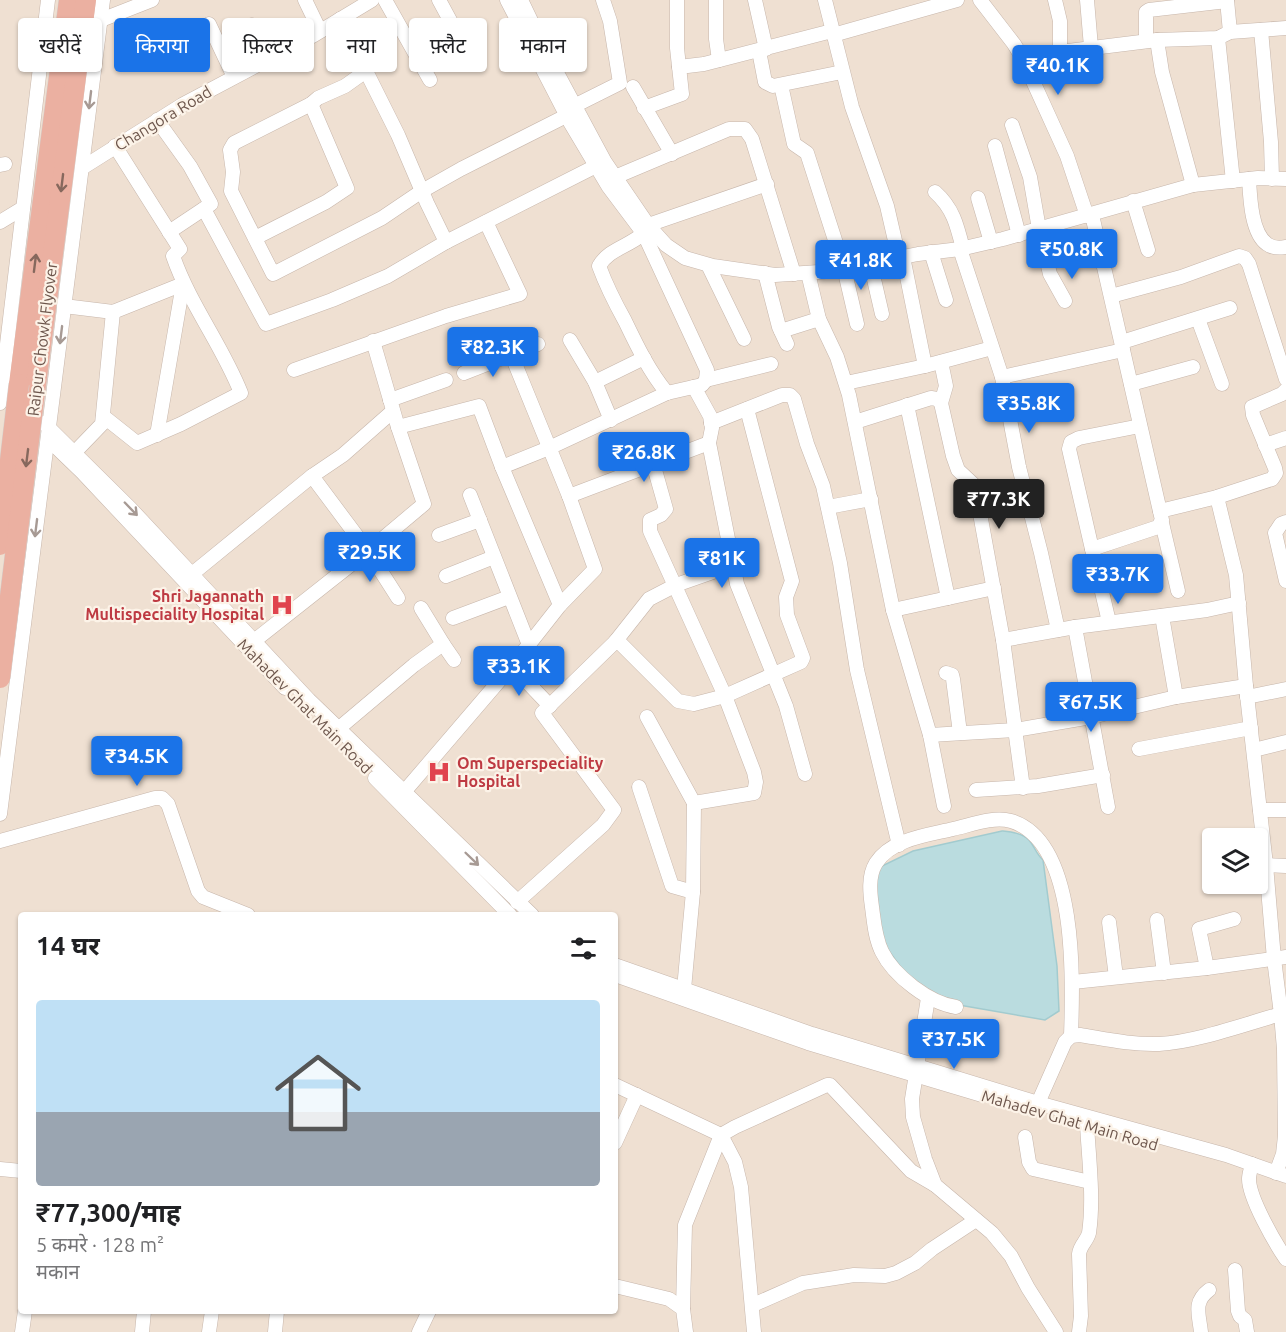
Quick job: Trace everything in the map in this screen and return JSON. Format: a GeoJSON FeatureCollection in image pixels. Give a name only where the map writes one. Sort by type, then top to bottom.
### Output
{"type":"FeatureCollection","features":[{"type":"Feature","properties":{"kind":"highway","name":"Raipur Chowk Flyover"},"geometry":{"type":"LineString","coordinates":[[0,545],[69,0]]}},
{"type":"Feature","properties":{"kind":"highway","name":"Raipur Chowk Flyover"},"geometry":{"type":"LineString","coordinates":[[0,678],[86,0]]}},
{"type":"Feature","properties":{"kind":"street"},"geometry":{"type":"LineString","coordinates":[[1,391],[48,0]]}},
{"type":"Feature","properties":{"kind":"street"},"geometry":{"type":"LineString","coordinates":[[100,18],[103,0]]}},
{"type":"Feature","properties":{"kind":"street"},"geometry":{"type":"LineString","coordinates":[[102,19],[152,0]]}},
{"type":"Feature","properties":{"kind":"street"},"geometry":{"type":"LineString","coordinates":[[305,0],[320,31]]}},
{"type":"Feature","properties":{"kind":"street","name":"Changora Road"},"geometry":{"type":"LineString","coordinates":[[342,18],[372,0]]}},
{"type":"Feature","properties":{"kind":"street"},"geometry":{"type":"LineString","coordinates":[[385,0],[429,80]]}},
{"type":"Feature","properties":{"kind":"street"},"geometry":{"type":"LineString","coordinates":[[439,0],[449,18]]}},
{"type":"Feature","properties":{"kind":"street"},"geometry":{"type":"LineString","coordinates":[[507,0],[570,111],[615,177],[646,229],[666,283],[702,356],[707,370],[700,384],[710,416],[712,428],[709,442],[737,584],[786,706],[805,774]]}},
{"type":"Feature","properties":{"kind":"street"},"geometry":{"type":"LineString","coordinates":[[521,0],[596,166],[608,186],[646,229],[685,258],[708,265],[765,273],[801,273],[843,268],[931,252],[961,249],[1039,230],[1193,185],[1249,179],[1279,179],[1271,142],[1261,30]]}},
{"type":"Feature","properties":{"kind":"street"},"geometry":{"type":"LineString","coordinates":[[365,72],[345,86],[318,98],[311,105],[234,143],[230,150],[233,172],[231,191],[273,273],[382,218],[422,191],[620,83],[610,21],[603,0]]}},
{"type":"Feature","properties":{"kind":"street"},"geometry":{"type":"LineString","coordinates":[[644,108],[682,94],[677,48],[677,0]]}},
{"type":"Feature","properties":{"kind":"street"},"geometry":{"type":"LineString","coordinates":[[716,0],[716,39],[719,60]]}},
{"type":"Feature","properties":{"kind":"street"},"geometry":{"type":"LineString","coordinates":[[755,0],[765,82],[773,86],[781,85],[843,72]]}},
{"type":"Feature","properties":{"kind":"street"},"geometry":{"type":"LineString","coordinates":[[825,0],[852,107],[887,206],[926,366]]}},
{"type":"Feature","properties":{"kind":"street"},"geometry":{"type":"LineString","coordinates":[[679,67],[833,33],[910,7],[957,0]]}},
{"type":"Feature","properties":{"kind":"street"},"geometry":{"type":"LineString","coordinates":[[980,0],[1022,57],[1090,215],[1111,296],[1178,591]]}},
{"type":"Feature","properties":{"kind":"street"},"geometry":{"type":"LineString","coordinates":[[1055,0],[1060,21],[1060,52]]}},
{"type":"Feature","properties":{"kind":"street"},"geometry":{"type":"LineString","coordinates":[[1088,0],[1091,47]]}},
{"type":"Feature","properties":{"kind":"street"},"geometry":{"type":"LineString","coordinates":[[1193,185],[1145,18],[1152,4],[1227,0],[1224,35],[1233,181]]}},
{"type":"Feature","properties":{"kind":"street"},"geometry":{"type":"LineString","coordinates":[[210,26],[234,77]]}},
{"type":"Feature","properties":{"kind":"street","name":"Changora Road"},"geometry":{"type":"LineString","coordinates":[[314,34],[326,27]]}},
{"type":"Feature","properties":{"kind":"street"},"geometry":{"type":"LineString","coordinates":[[1022,57],[1047,56],[1091,47],[1152,40],[1286,28]]}},
{"type":"Feature","properties":{"kind":"street"},"geometry":{"type":"LineString","coordinates":[[0,814],[94,72]]}},
{"type":"Feature","properties":{"kind":"street","name":"Changora Road"},"geometry":{"type":"LineString","coordinates":[[82,168],[157,120],[244,72]]}},
{"type":"Feature","properties":{"kind":"street"},"geometry":{"type":"LineString","coordinates":[[366,72],[398,135],[446,242]]}},
{"type":"Feature","properties":{"kind":"street"},"geometry":{"type":"LineString","coordinates":[[781,85],[794,144],[806,150],[843,268],[857,324]]}},
{"type":"Feature","properties":{"kind":"street"},"geometry":{"type":"LineString","coordinates":[[633,87],[672,154]]}},
{"type":"Feature","properties":{"kind":"street"},"geometry":{"type":"LineString","coordinates":[[255,238],[327,202],[347,188],[311,105]]}},
{"type":"Feature","properties":{"kind":"street"},"geometry":{"type":"LineString","coordinates":[[157,120],[190,165],[211,204],[169,232]]}},
{"type":"Feature","properties":{"kind":"street"},"geometry":{"type":"LineString","coordinates":[[1012,125],[1030,177],[1039,230],[1050,274],[1065,301]]}},
{"type":"Feature","properties":{"kind":"street"},"geometry":{"type":"LineString","coordinates":[[615,177],[729,129],[745,129],[752,139],[801,273],[846,383],[893,610],[930,735],[944,806]]}},
{"type":"Feature","properties":{"kind":"street"},"geometry":{"type":"LineString","coordinates":[[103,416],[137,443],[241,393],[231,368],[183,284],[173,256],[180,249],[115,146]]}},
{"type":"Feature","properties":{"kind":"street"},"geometry":{"type":"LineString","coordinates":[[995,146],[1019,235]]}},
{"type":"Feature","properties":{"kind":"street"},"geometry":{"type":"LineString","coordinates":[[204,209],[266,324],[332,300],[388,276],[446,242],[596,166]]}},
{"type":"Feature","properties":{"kind":"street"},"geometry":{"type":"LineString","coordinates":[[1249,179],[1253,218],[1262,240],[1273,247],[1286,247]]}},
{"type":"Feature","properties":{"kind":"street"},"geometry":{"type":"LineString","coordinates":[[667,393],[653,376],[599,266],[604,256],[646,229],[767,184]]}},
{"type":"Feature","properties":{"kind":"street"},"geometry":{"type":"LineString","coordinates":[[935,192],[948,203],[957,227],[961,249],[1002,377],[1018,467],[1039,545],[1058,630]]}},
{"type":"Feature","properties":{"kind":"street"},"geometry":{"type":"LineString","coordinates":[[978,198],[991,242]]}},
{"type":"Feature","properties":{"kind":"street"},"geometry":{"type":"LineString","coordinates":[[1133,201],[1148,250]]}},
{"type":"Feature","properties":{"kind":"street"},"geometry":{"type":"LineString","coordinates":[[0,222],[23,208]]}},
{"type":"Feature","properties":{"kind":"street"},"geometry":{"type":"LineString","coordinates":[[294,370],[446,316],[520,294],[486,222]]}},
{"type":"Feature","properties":{"kind":"street"},"geometry":{"type":"LineString","coordinates":[[931,252],[946,300]]}},
{"type":"Feature","properties":{"kind":"street"},"geometry":{"type":"LineString","coordinates":[[1111,296],[1181,277],[1239,256],[1245,258],[1282,357],[1286,379]]}},
{"type":"Feature","properties":{"kind":"street"},"geometry":{"type":"LineString","coordinates":[[870,262],[882,314]]}},
{"type":"Feature","properties":{"kind":"street"},"geometry":{"type":"LineString","coordinates":[[708,265],[744,339]]}},
{"type":"Feature","properties":{"kind":"street"},"geometry":{"type":"LineString","coordinates":[[765,273],[781,331],[787,344]]}},
{"type":"Feature","properties":{"kind":"street"},"geometry":{"type":"LineString","coordinates":[[64,306],[113,312],[183,284]]}},
{"type":"Feature","properties":{"kind":"street"},"geometry":{"type":"LineString","coordinates":[[157,435],[183,284]]}},
{"type":"Feature","properties":{"kind":"street"},"geometry":{"type":"LineString","coordinates":[[1002,377],[1122,346],[1230,308]]}},
{"type":"Feature","properties":{"kind":"street"},"geometry":{"type":"LineString","coordinates":[[75,452],[102,424],[113,312]]}},
{"type":"Feature","properties":{"kind":"street"},"geometry":{"type":"LineString","coordinates":[[781,331],[819,319]]}},
{"type":"Feature","properties":{"kind":"street"},"geometry":{"type":"LineString","coordinates":[[1198,319],[1222,384]]}},
{"type":"Feature","properties":{"kind":"street"},"geometry":{"type":"LineString","coordinates":[[404,792],[512,666],[560,605],[595,568],[569,496],[505,339]]}},
{"type":"Feature","properties":{"kind":"street"},"geometry":{"type":"LineString","coordinates":[[570,340],[595,382],[611,420]]}},
{"type":"Feature","properties":{"kind":"street"},"geometry":{"type":"LineString","coordinates":[[254,641],[424,504],[398,427],[373,341]]}},
{"type":"Feature","properties":{"kind":"street"},"geometry":{"type":"LineString","coordinates":[[465,373],[538,344]]}},
{"type":"Feature","properties":{"kind":"street"},"geometry":{"type":"LineString","coordinates":[[846,383],[926,366],[992,348]]}},
{"type":"Feature","properties":{"kind":"street"},"geometry":{"type":"LineString","coordinates":[[595,382],[644,358]]}},
{"type":"Feature","properties":{"kind":"street"},"geometry":{"type":"LineString","coordinates":[[941,362],[946,386],[941,403],[953,456],[958,470],[973,484],[977,497],[1003,640],[1023,788]]}},
{"type":"Feature","properties":{"kind":"street"},"geometry":{"type":"LineString","coordinates":[[502,467],[549,448],[667,393],[771,364]]}},
{"type":"Feature","properties":{"kind":"street"},"geometry":{"type":"LineString","coordinates":[[1131,384],[1193,367]]}},
{"type":"Feature","properties":{"kind":"street"},"geometry":{"type":"LineString","coordinates":[[192,574],[312,476],[343,455],[392,406],[446,380]]}},
{"type":"Feature","properties":{"kind":"street"},"geometry":{"type":"LineString","coordinates":[[1161,517],[1275,477],[1275,468],[1253,415],[1252,407],[1286,390]]}},
{"type":"Feature","properties":{"kind":"street","name":"Mahadev Ghat Main Road"},"geometry":{"type":"LineString","coordinates":[[1,391],[48,434],[303,708],[514,909]]}},
{"type":"Feature","properties":{"kind":"street"},"geometry":{"type":"LineString","coordinates":[[711,423],[782,395],[790,395],[794,399],[828,507],[849,612],[857,670],[899,845]]}},
{"type":"Feature","properties":{"kind":"street"},"geometry":{"type":"LineString","coordinates":[[855,422],[931,398],[941,403]]}},
{"type":"Feature","properties":{"kind":"street"},"geometry":{"type":"LineString","coordinates":[[907,405],[948,598]]}},
{"type":"Feature","properties":{"kind":"street"},"geometry":{"type":"LineString","coordinates":[[398,427],[479,406],[560,605]]}},
{"type":"Feature","properties":{"kind":"street"},"geometry":{"type":"LineString","coordinates":[[615,642],[617,640],[678,702],[694,704],[725,696],[801,662],[803,658],[787,615],[786,597],[792,581],[747,409]]}},
{"type":"Feature","properties":{"kind":"street"},"geometry":{"type":"LineString","coordinates":[[1109,622],[1069,449],[1071,442],[1079,438],[1140,426]]}},
{"type":"Feature","properties":{"kind":"street"},"geometry":{"type":"LineString","coordinates":[[48,434],[75,452],[338,729],[404,792],[514,909],[603,825],[614,810],[542,713],[615,642],[649,599],[676,585],[733,565]]}},
{"type":"Feature","properties":{"kind":"street"},"geometry":{"type":"LineString","coordinates":[[1265,445],[1286,438]]}},
{"type":"Feature","properties":{"kind":"street"},"geometry":{"type":"LineString","coordinates":[[569,496],[709,442]]}},
{"type":"Feature","properties":{"kind":"street"},"geometry":{"type":"LineString","coordinates":[[653,463],[666,509],[661,515],[650,520],[650,531],[725,696],[754,771],[756,782],[754,793],[694,803]]}},
{"type":"Feature","properties":{"kind":"street"},"geometry":{"type":"LineString","coordinates":[[312,476],[368,551],[398,598]]}},
{"type":"Feature","properties":{"kind":"street"},"geometry":{"type":"LineString","coordinates":[[470,495],[529,645]]}},
{"type":"Feature","properties":{"kind":"street"},"geometry":{"type":"LineString","coordinates":[[1217,497],[1236,575],[1262,828]]}},
{"type":"Feature","properties":{"kind":"street"},"geometry":{"type":"LineString","coordinates":[[828,507],[871,499]]}},
{"type":"Feature","properties":{"kind":"street"},"geometry":{"type":"LineString","coordinates":[[1092,549],[1158,527],[1161,517]]}},
{"type":"Feature","properties":{"kind":"street"},"geometry":{"type":"LineString","coordinates":[[439,536],[480,520]]}},
{"type":"Feature","properties":{"kind":"street"},"geometry":{"type":"LineString","coordinates":[[1286,522],[1281,524],[1275,533],[1286,581]]}},
{"type":"Feature","properties":{"kind":"street"},"geometry":{"type":"LineString","coordinates":[[447,576],[494,557]]}},
{"type":"Feature","properties":{"kind":"street"},"geometry":{"type":"LineString","coordinates":[[893,610],[993,588]]}},
{"type":"Feature","properties":{"kind":"street"},"geometry":{"type":"LineString","coordinates":[[453,618],[509,597]]}},
{"type":"Feature","properties":{"kind":"street"},"geometry":{"type":"LineString","coordinates":[[1003,640],[1075,627],[1207,610],[1239,603]]}},
{"type":"Feature","properties":{"kind":"street"},"geometry":{"type":"LineString","coordinates":[[421,608],[454,660]]}},
{"type":"Feature","properties":{"kind":"street"},"geometry":{"type":"LineString","coordinates":[[1162,616],[1176,697]]}},
{"type":"Feature","properties":{"kind":"street"},"geometry":{"type":"LineString","coordinates":[[1075,627],[1108,807]]}},
{"type":"Feature","properties":{"kind":"street"},"geometry":{"type":"LineString","coordinates":[[338,729],[414,665],[443,644]]}},
{"type":"Feature","properties":{"kind":"street"},"geometry":{"type":"LineString","coordinates":[[512,666],[550,706]]}},
{"type":"Feature","properties":{"kind":"street"},"geometry":{"type":"LineString","coordinates":[[946,673],[952,675],[953,679],[960,733]]}},
{"type":"Feature","properties":{"kind":"street"},"geometry":{"type":"LineString","coordinates":[[930,735],[1015,730],[1091,717],[1176,697],[1286,689]]}},
{"type":"Feature","properties":{"kind":"street"},"geometry":{"type":"LineString","coordinates":[[648,717],[694,803],[693,892],[684,989]]}},
{"type":"Feature","properties":{"kind":"street"},"geometry":{"type":"LineString","coordinates":[[1139,749],[1251,728]]}},
{"type":"Feature","properties":{"kind":"street"},"geometry":{"type":"LineString","coordinates":[[1254,750],[1286,742]]}},
{"type":"Feature","properties":{"kind":"street"},"geometry":{"type":"LineString","coordinates":[[976,790],[1023,788],[1103,775]]}},
{"type":"Feature","properties":{"kind":"street"},"geometry":{"type":"LineString","coordinates":[[639,788],[672,886],[693,892]]}},
{"type":"Feature","properties":{"kind":"street"},"geometry":{"type":"LineString","coordinates":[[0,841],[162,798],[168,804],[198,891],[203,897],[240,912]]}},
{"type":"Feature","properties":{"kind":"street"},"geometry":{"type":"LineString","coordinates":[[1260,810],[1286,810]]}},
{"type":"Feature","properties":{"kind":"street"},"geometry":{"type":"LineString","coordinates":[[956,1007],[928,998],[887,960],[875,933],[870,876],[882,855],[919,837],[998,820],[1010,821],[1035,834],[1050,855],[1057,872],[1068,921],[1073,982],[1071,1036]]}},
{"type":"Feature","properties":{"kind":"street"},"geometry":{"type":"LineString","coordinates":[[1268,865],[1286,866]]}},
{"type":"Feature","properties":{"kind":"street"},"geometry":{"type":"LineString","coordinates":[[618,965],[916,1070],[1226,1155],[1251,1169],[1281,1174],[1285,1136],[1285,1065],[1280,958],[1268,878]]}},
{"type":"Feature","properties":{"kind":"street"},"geometry":{"type":"LineString","coordinates":[[1157,920],[1164,972]]}},
{"type":"Feature","properties":{"kind":"street"},"geometry":{"type":"LineString","coordinates":[[1207,968],[1199,929],[1234,920]]}},
{"type":"Feature","properties":{"kind":"street"},"geometry":{"type":"LineString","coordinates":[[1109,922],[1116,977]]}},
{"type":"Feature","properties":{"kind":"street"},"geometry":{"type":"LineString","coordinates":[[1073,982],[1280,958]]}},
{"type":"Feature","properties":{"kind":"street","name":"Mahadev Ghat Main Road"},"geometry":{"type":"LineString","coordinates":[[618,976],[808,1043],[916,1070],[1087,1125],[1251,1169],[1286,1185]]}},
{"type":"Feature","properties":{"kind":"street"},"geometry":{"type":"LineString","coordinates":[[928,998],[912,1099],[913,1117],[935,1185]]}},
{"type":"Feature","properties":{"kind":"street"},"geometry":{"type":"LineString","coordinates":[[1038,1103],[1065,1042],[1071,1036],[1080,1035],[1135,1043],[1160,1044],[1281,1014]]}},
{"type":"Feature","properties":{"kind":"street"},"geometry":{"type":"LineString","coordinates":[[686,1332],[683,1310],[685,1225],[721,1135],[827,1085],[830,1085],[911,1171],[935,1185],[992,1233],[1011,1256],[1056,1332]]}},
{"type":"Feature","properties":{"kind":"street"},"geometry":{"type":"LineString","coordinates":[[618,1086],[721,1135],[735,1162],[741,1187],[754,1332]]}},
{"type":"Feature","properties":{"kind":"street"},"geometry":{"type":"LineString","coordinates":[[618,1136],[637,1095]]}},
{"type":"Feature","properties":{"kind":"street"},"geometry":{"type":"LineString","coordinates":[[1079,1332],[1081,1316],[1079,1254],[1089,1234],[1090,1182],[1087,1125]]}},
{"type":"Feature","properties":{"kind":"street"},"geometry":{"type":"LineString","coordinates":[[1025,1137],[1029,1162],[1033,1169],[1090,1182]]}},
{"type":"Feature","properties":{"kind":"street"},"geometry":{"type":"LineString","coordinates":[[0,1169],[18,1171]]}},
{"type":"Feature","properties":{"kind":"street"},"geometry":{"type":"LineString","coordinates":[[1251,1169],[1250,1185],[1254,1196],[1267,1226],[1286,1258]]}},
{"type":"Feature","properties":{"kind":"street"},"geometry":{"type":"LineString","coordinates":[[753,1305],[803,1283],[854,1275],[885,1276],[896,1273],[915,1263],[976,1220]]}},
{"type":"Feature","properties":{"kind":"street"},"geometry":{"type":"LineString","coordinates":[[1235,1270],[1238,1311],[1245,1320],[1247,1332]]}},
{"type":"Feature","properties":{"kind":"street"},"geometry":{"type":"LineString","coordinates":[[618,1287],[669,1299],[683,1310]]}},
{"type":"Feature","properties":{"kind":"street"},"geometry":{"type":"LineString","coordinates":[[1201,1332],[1198,1301],[1209,1290]]}},
{"type":"Feature","properties":{"kind":"street"},"geometry":{"type":"LineString","coordinates":[[22,1332],[25,1314]]}},
{"type":"Feature","properties":{"kind":"street"},"geometry":{"type":"LineString","coordinates":[[142,1332],[144,1314]]}},
{"type":"Feature","properties":{"kind":"street"},"geometry":{"type":"LineString","coordinates":[[209,1332],[212,1314]]}},
{"type":"Feature","properties":{"kind":"street"},"geometry":{"type":"LineString","coordinates":[[275,1332],[277,1314]]}},
{"type":"Feature","properties":{"kind":"street"},"geometry":{"type":"LineString","coordinates":[[419,1332],[428,1314]]}},
{"type":"Feature","properties":{"kind":"shaded area"},"geometry":{"type":"Polygon","coordinates":[[[0,0],[1286,0],[1286,1332],[0,1332],[0,0]]]}},
{"type":"Feature","properties":{"kind":"water"},"geometry":{"type":"Polygon","coordinates":[[[1002,831],[1016,833],[1026,838],[1043,860],[1057,966],[1059,1011],[1045,1020],[936,1001],[913,984],[886,947],[876,926],[871,881],[882,866],[913,851],[1002,831]]]}},
{"type":"Feature","properties":{"kind":"place","name":"Shri Jagannath Multispeciality Hospital"},"geometry":{"type":"Point","coordinates":[282,605]}},
{"type":"Feature","properties":{"kind":"place","name":"Om Superspeciality Hospital"},"geometry":{"type":"Point","coordinates":[439,772]}}]}
